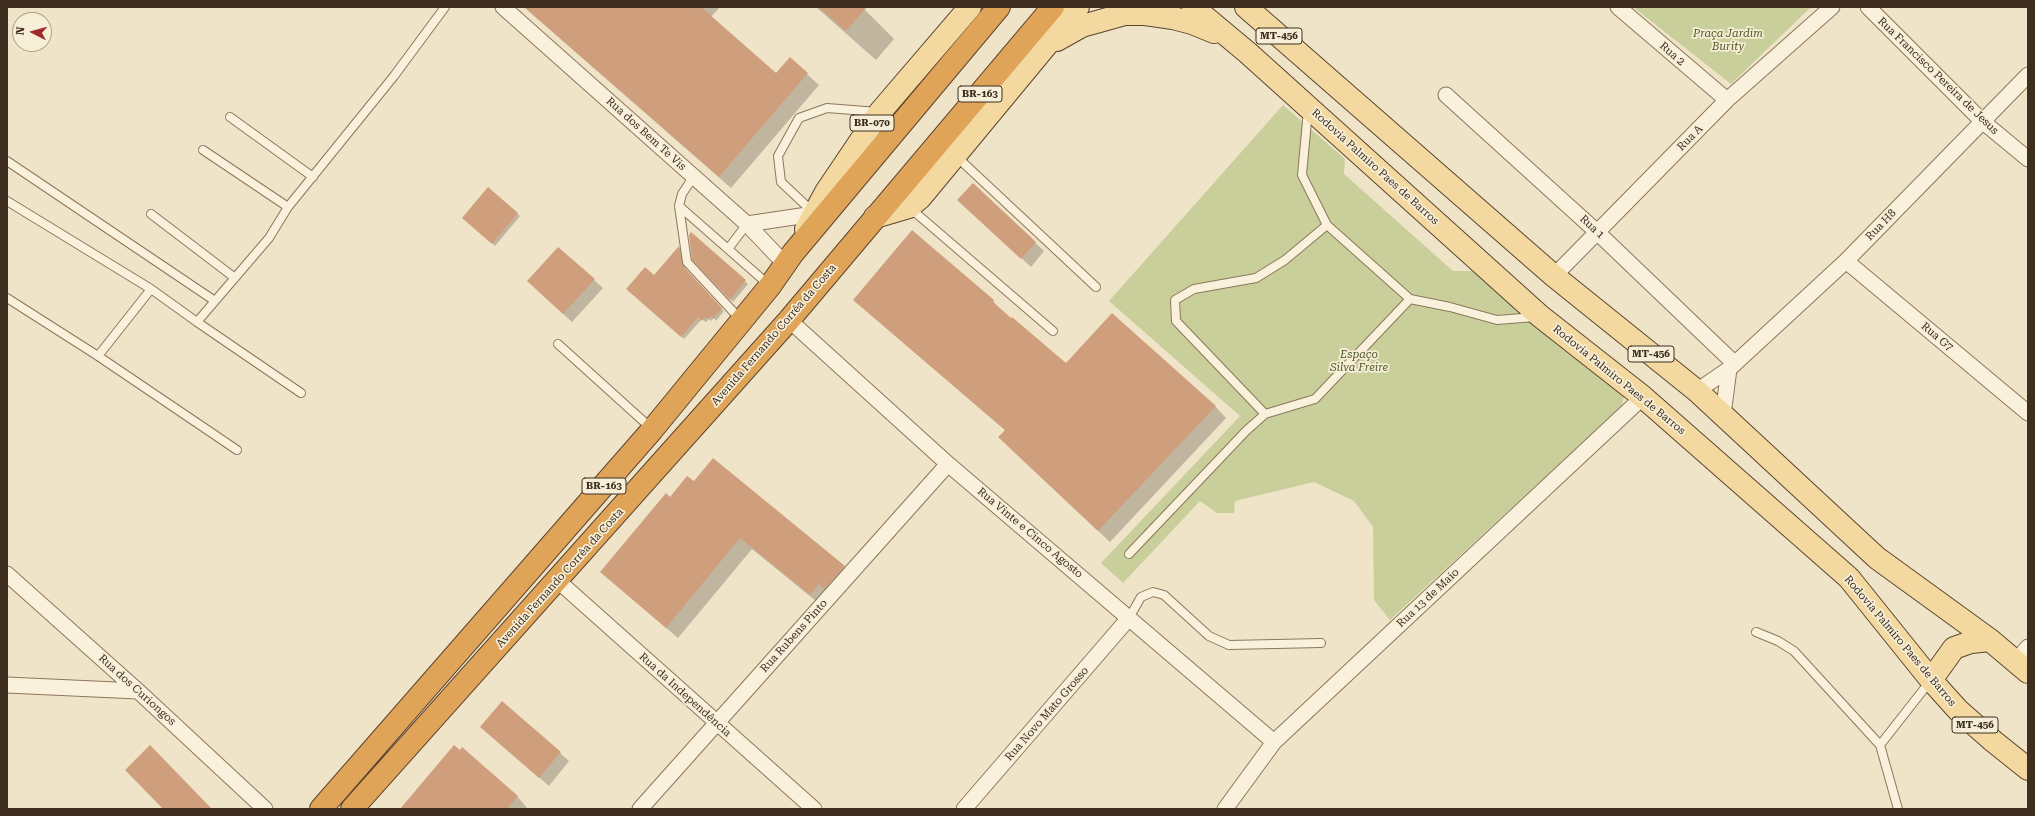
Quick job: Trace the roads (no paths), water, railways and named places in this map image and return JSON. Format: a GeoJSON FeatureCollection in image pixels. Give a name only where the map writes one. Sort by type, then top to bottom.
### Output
{"type":"FeatureCollection","features":[{"type":"Feature","properties":{"kind":"highway","name":"BR-163"},"geometry":{"type":"LineString","coordinates":[[321,809],[652,430],[770,286],[789,259],[999,7]]}},
{"type":"Feature","properties":{"kind":"highway","name":"Avenida Fernando Corrêa da Costa"},"geometry":{"type":"LineString","coordinates":[[352,809],[789,320],[1053,7]]}},
{"type":"Feature","properties":{"kind":"main road"},"geometry":{"type":"LineString","coordinates":[[876,217],[909,207],[920,198],[1078,7]]}},
{"type":"Feature","properties":{"kind":"main road","name":"Rodovia Palmiro Paes de Barros"},"geometry":{"type":"LineString","coordinates":[[1193,7],[1308,106],[1540,316],[1643,397],[1849,578],[1931,680],[1958,710],[2027,766]]}},
{"type":"Feature","properties":{"kind":"main road","name":"MT-456"},"geometry":{"type":"LineString","coordinates":[[1246,7],[1554,276],[1697,391],[1877,558],[1990,640],[2024,660]]}},
{"type":"Feature","properties":{"kind":"main road","name":"BR-070"},"geometry":{"type":"LineString","coordinates":[[789,259],[850,154],[880,112],[963,10]]}},
{"type":"Feature","properties":{"kind":"main road","name":"MT-456"},"geometry":{"type":"LineString","coordinates":[[1044,49],[1082,26],[1125,14],[1144,14],[1173,18],[1192,23],[1216,34],[1248,53]]}},
{"type":"Feature","properties":{"kind":"main road"},"geometry":{"type":"LineString","coordinates":[[1931,680],[1954,648],[1972,642],[1990,640]]}},
{"type":"Feature","properties":{"kind":"street","name":"Rua dos Bem Te Vis"},"geometry":{"type":"LineString","coordinates":[[503,7],[747,224],[789,259]]}},
{"type":"Feature","properties":{"kind":"street","name":"Rua 2"},"geometry":{"type":"LineString","coordinates":[[1618,7],[1727,100]]}},
{"type":"Feature","properties":{"kind":"street","name":"Rua A"},"geometry":{"type":"LineString","coordinates":[[1554,276],[1727,100],[1832,7]]}},
{"type":"Feature","properties":{"kind":"street","name":"Rua Francisco Pereira de Jesus"},"geometry":{"type":"LineString","coordinates":[[1868,7],[1982,121],[2028,159]]}},
{"type":"Feature","properties":{"kind":"street","name":"Rua H8"},"geometry":{"type":"LineString","coordinates":[[1697,391],[1731,366],[1846,261],[2028,75]]}},
{"type":"Feature","properties":{"kind":"street","name":"Rua 1"},"geometry":{"type":"LineString","coordinates":[[1446,95],[1597,232],[1731,366]]}},
{"type":"Feature","properties":{"kind":"street"},"geometry":{"type":"LineString","coordinates":[[747,224],[814,214]]}},
{"type":"Feature","properties":{"kind":"street","name":"Rua G7"},"geometry":{"type":"LineString","coordinates":[[1846,261],[2028,413]]}},
{"type":"Feature","properties":{"kind":"street","name":"Rua Vinte e Cinco Agosto"},"geometry":{"type":"LineString","coordinates":[[789,320],[948,464],[1274,742]]}},
{"type":"Feature","properties":{"kind":"street"},"geometry":{"type":"LineString","coordinates":[[1723,415],[1731,366]]}},
{"type":"Feature","properties":{"kind":"street","name":"Rua 13 de Maio"},"geometry":{"type":"LineString","coordinates":[[1225,809],[1274,742],[1643,397]]}},
{"type":"Feature","properties":{"kind":"street","name":"Rua Rubens Pinto"},"geometry":{"type":"LineString","coordinates":[[640,809],[948,464]]}},
{"type":"Feature","properties":{"kind":"street","name":"Rua dos Curiongos"},"geometry":{"type":"LineString","coordinates":[[7,574],[138,691],[265,809]]}},
{"type":"Feature","properties":{"kind":"street","name":"Rua da Independência"},"geometry":{"type":"LineString","coordinates":[[557,580],[716,724],[814,809]]}},
{"type":"Feature","properties":{"kind":"street","name":"Rua Novo Mato Grosso"},"geometry":{"type":"LineString","coordinates":[[964,809],[1129,618]]}},
{"type":"Feature","properties":{"kind":"street"},"geometry":{"type":"LineString","coordinates":[[7,685],[138,691]]}},
{"type":"Feature","properties":{"kind":"lane"},"geometry":{"type":"LineString","coordinates":[[197,322],[269,238],[288,207],[394,76],[445,7]]}},
{"type":"Feature","properties":{"kind":"lane"},"geometry":{"type":"LineString","coordinates":[[1308,106],[1302,175],[1327,225],[1410,299],[1450,307],[1497,320],[1540,316]]}},
{"type":"Feature","properties":{"kind":"lane"},"geometry":{"type":"LineString","coordinates":[[814,214],[781,182],[778,156],[799,118],[827,108],[880,112]]}},
{"type":"Feature","properties":{"kind":"lane"},"geometry":{"type":"LineString","coordinates":[[230,117],[313,177]]}},
{"type":"Feature","properties":{"kind":"lane"},"geometry":{"type":"LineString","coordinates":[[203,150],[288,207]]}},
{"type":"Feature","properties":{"kind":"lane"},"geometry":{"type":"LineString","coordinates":[[956,156],[1096,288]]}},
{"type":"Feature","properties":{"kind":"lane"},"geometry":{"type":"LineString","coordinates":[[7,161],[215,301]]}},
{"type":"Feature","properties":{"kind":"lane"},"geometry":{"type":"LineString","coordinates":[[694,176],[682,194],[679,206],[687,262],[741,321]]}},
{"type":"Feature","properties":{"kind":"lane"},"geometry":{"type":"LineString","coordinates":[[7,201],[151,290],[301,393]]}},
{"type":"Feature","properties":{"kind":"lane"},"geometry":{"type":"LineString","coordinates":[[679,206],[770,286]]}},
{"type":"Feature","properties":{"kind":"lane"},"geometry":{"type":"LineString","coordinates":[[909,207],[1053,331]]}},
{"type":"Feature","properties":{"kind":"lane"},"geometry":{"type":"LineString","coordinates":[[151,214],[235,278]]}},
{"type":"Feature","properties":{"kind":"lane"},"geometry":{"type":"LineString","coordinates":[[728,249],[747,224]]}},
{"type":"Feature","properties":{"kind":"lane"},"geometry":{"type":"LineString","coordinates":[[1265,414],[1176,320],[1175,300],[1194,289],[1256,278],[1286,260],[1327,225]]}},
{"type":"Feature","properties":{"kind":"lane"},"geometry":{"type":"LineString","coordinates":[[98,356],[151,290]]}},
{"type":"Feature","properties":{"kind":"lane"},"geometry":{"type":"LineString","coordinates":[[7,298],[98,356],[237,450]]}},
{"type":"Feature","properties":{"kind":"lane"},"geometry":{"type":"LineString","coordinates":[[1129,554],[1246,431],[1265,414],[1315,399],[1410,299]]}},
{"type":"Feature","properties":{"kind":"lane"},"geometry":{"type":"LineString","coordinates":[[558,344],[652,430]]}},
{"type":"Feature","properties":{"kind":"lane"},"geometry":{"type":"LineString","coordinates":[[1129,618],[1141,597],[1153,592],[1164,595],[1209,636],[1229,644],[1321,643]]}},
{"type":"Feature","properties":{"kind":"lane"},"geometry":{"type":"LineString","coordinates":[[1756,632],[1778,641],[1794,651],[1880,745],[1898,809]]}},
{"type":"Feature","properties":{"kind":"lane"},"geometry":{"type":"LineString","coordinates":[[1880,745],[1931,680]]}},
{"type":"Feature","properties":{"kind":"park label","name":"Praça Jardim Burity"},"geometry":{"type":"Point","coordinates":[1728,40]}},
{"type":"Feature","properties":{"kind":"park label","name":"Espaço Silva Freire"},"geometry":{"type":"Point","coordinates":[1359,361]}}]}
